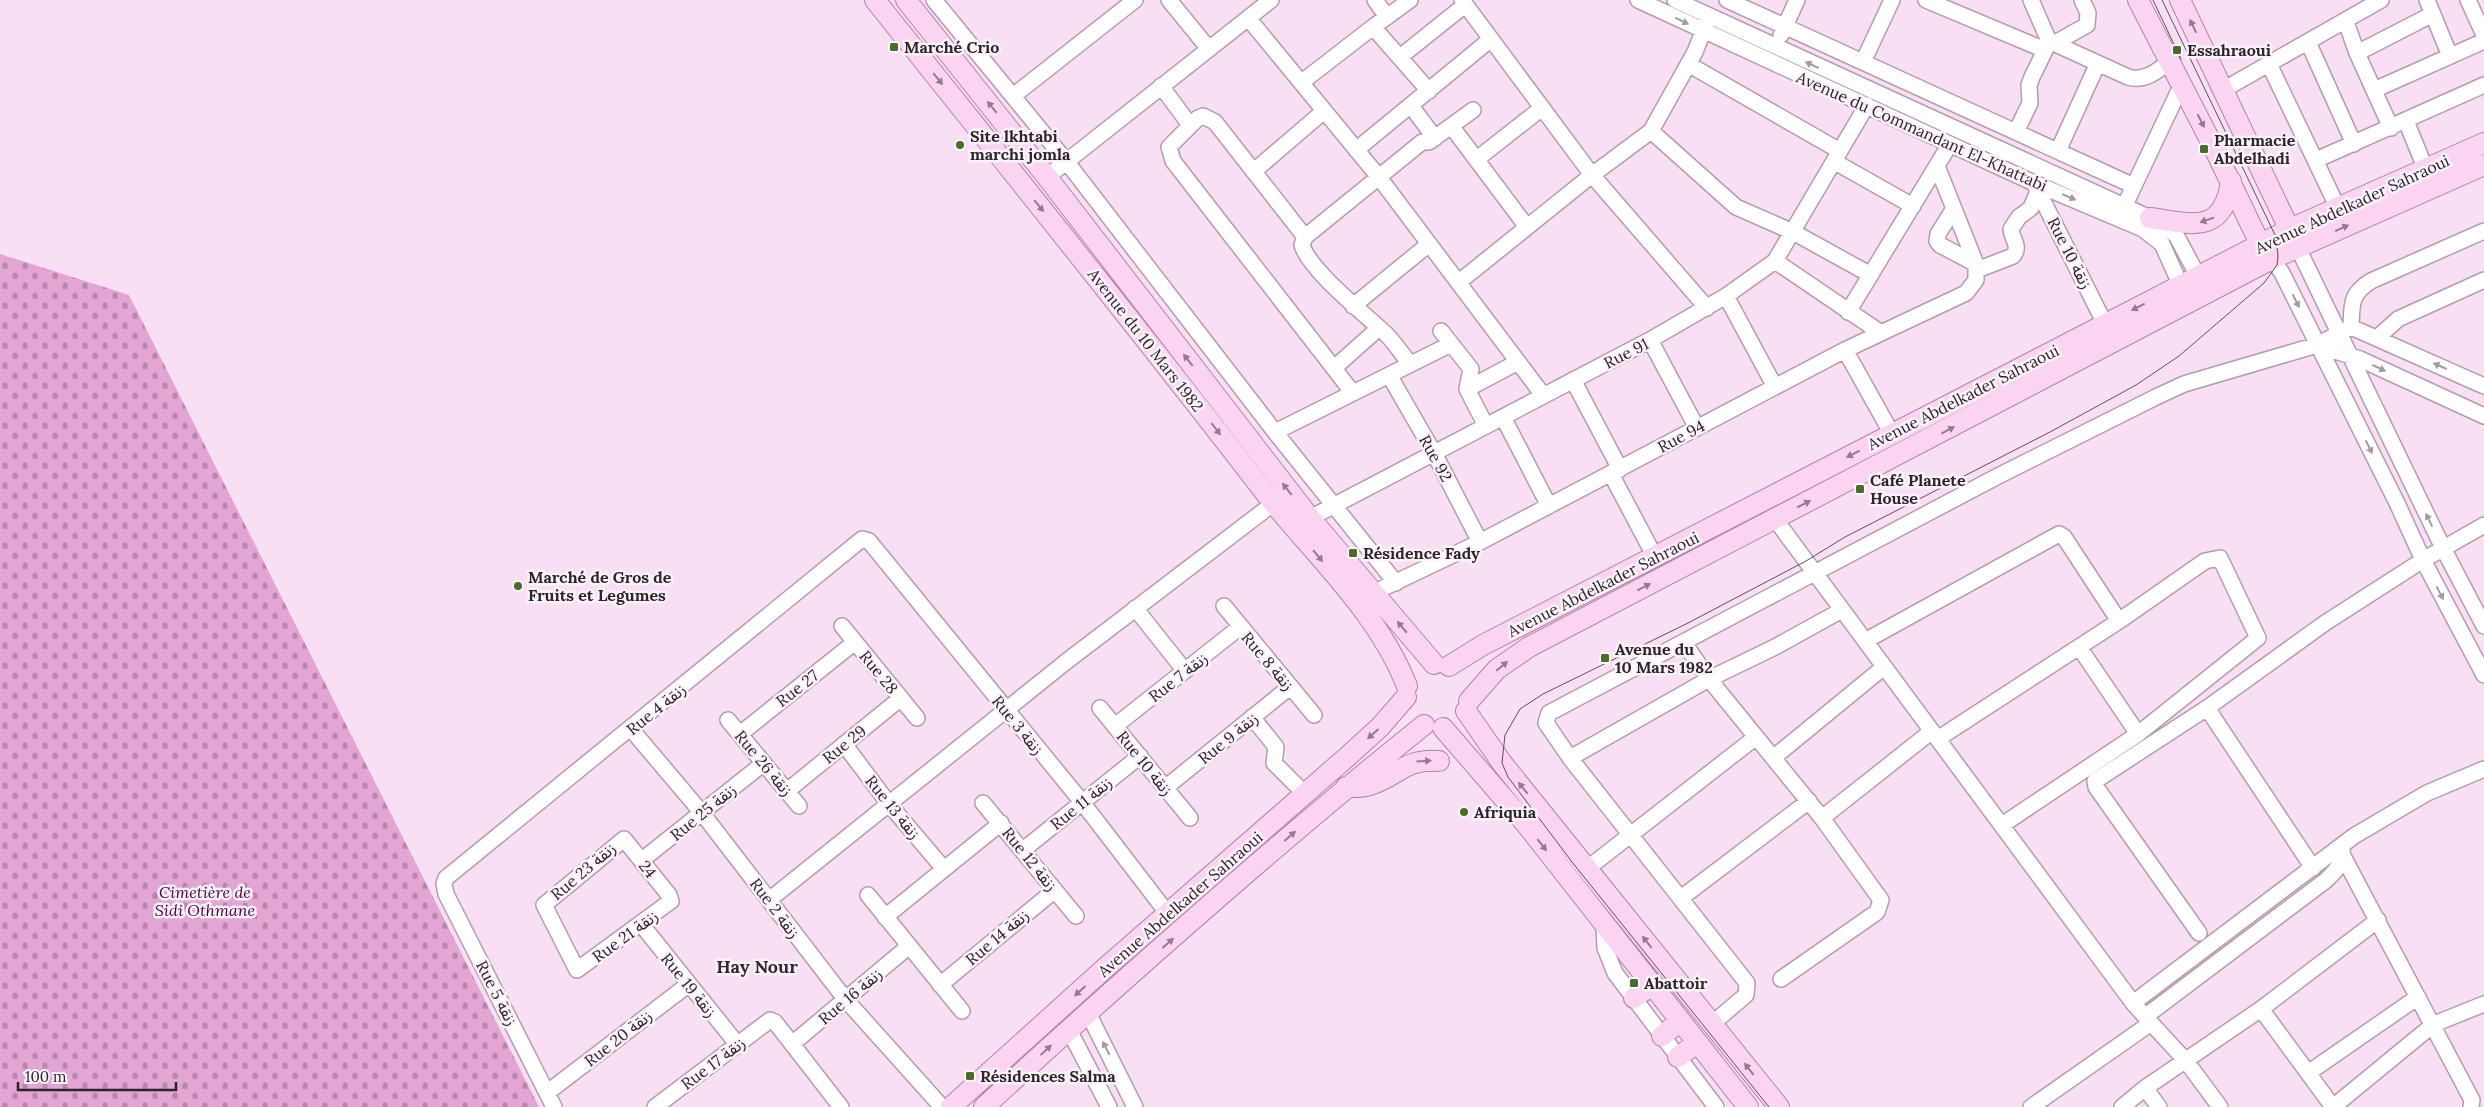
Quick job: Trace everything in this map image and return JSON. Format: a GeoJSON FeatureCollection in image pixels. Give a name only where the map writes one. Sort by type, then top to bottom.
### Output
{"type":"FeatureCollection","features":[{"type":"Feature","properties":{"kind":"main road","name":"Avenue du 10 Mars 1982"},"geometry":{"type":"LineString","coordinates":[[875,0],[1274,503],[1373,621],[1390,648],[1406,692]]}},
{"type":"Feature","properties":{"kind":"main road","name":"Avenue du 10 Mars 1982"},"geometry":{"type":"LineString","coordinates":[[906,0],[1047,176],[1310,518],[1373,593],[1441,665]]}},
{"type":"Feature","properties":{"kind":"main road"},"geometry":{"type":"LineString","coordinates":[[2138,0],[2267,252]]}},
{"type":"Feature","properties":{"kind":"main road"},"geometry":{"type":"LineString","coordinates":[[2180,0],[2298,248]]}},
{"type":"Feature","properties":{"kind":"main road","name":"Avenue Abdelkader Sahraoui"},"geometry":{"type":"LineString","coordinates":[[1468,706],[1497,669],[1521,651],[1775,519],[2267,252],[2290,229],[2484,143]]}},
{"type":"Feature","properties":{"kind":"main road","name":"Avenue Abdelkader Sahraoui"},"geometry":{"type":"LineString","coordinates":[[1441,665],[1483,646],[2190,282],[2267,252],[2298,248],[2484,165]]}},
{"type":"Feature","properties":{"kind":"main road"},"geometry":{"type":"LineString","coordinates":[[2150,218],[2193,223],[2213,219],[2224,208],[2231,181]]}},
{"type":"Feature","properties":{"kind":"main road"},"geometry":{"type":"LineString","coordinates":[[1748,1107],[1526,824],[1434,726],[1411,714],[1406,692],[1417,671],[1441,665],[1459,672],[1466,681],[1469,690],[1468,706],[1502,763],[1779,1107]]}},
{"type":"Feature","properties":{"kind":"main road","name":"Avenue Abdelkader Sahraoui"},"geometry":{"type":"LineString","coordinates":[[951,1107],[1380,727],[1406,692]]}},
{"type":"Feature","properties":{"kind":"main road"},"geometry":{"type":"LineString","coordinates":[[1434,726],[1452,725],[1468,706]]}},
{"type":"Feature","properties":{"kind":"main road","name":"Avenue Abdelkader Sahraoui"},"geometry":{"type":"LineString","coordinates":[[984,1107],[1088,1012],[1346,787],[1434,726]]}},
{"type":"Feature","properties":{"kind":"main road"},"geometry":{"type":"LineString","coordinates":[[1346,787],[1369,786],[1412,762],[1439,761]]}},
{"type":"Feature","properties":{"kind":"main road"},"geometry":{"type":"LineString","coordinates":[[1634,998],[1652,985]]}},
{"type":"Feature","properties":{"kind":"main road"},"geometry":{"type":"LineString","coordinates":[[1662,1036],[1680,1021]]}},
{"type":"Feature","properties":{"kind":"main road"},"geometry":{"type":"LineString","coordinates":[[1678,1057],[1697,1043]]}},
{"type":"Feature","properties":{"kind":"street"},"geometry":{"type":"LineString","coordinates":[[1013,96],[1135,0]]}},
{"type":"Feature","properties":{"kind":"street"},"geometry":{"type":"LineString","coordinates":[[1169,0],[1209,49]]}},
{"type":"Feature","properties":{"kind":"street"},"geometry":{"type":"LineString","coordinates":[[1047,176],[1271,0]]}},
{"type":"Feature","properties":{"kind":"street"},"geometry":{"type":"LineString","coordinates":[[1375,0],[1387,17]]}},
{"type":"Feature","properties":{"kind":"street"},"geometry":{"type":"LineString","coordinates":[[1302,82],[1410,0]]}},
{"type":"Feature","properties":{"kind":"street","name":"Avenue du Commandant El-Khattabi"},"geometry":{"type":"LineString","coordinates":[[1638,0],[1704,32],[1868,105],[2036,187],[2144,229],[2156,237],[2190,282]]}},
{"type":"Feature","properties":{"kind":"street","name":"Avenue du Commandant El-Khattabi"},"geometry":{"type":"LineString","coordinates":[[1675,0],[1693,4],[1708,16],[1776,48],[2150,218],[2176,235],[2190,282]]}},
{"type":"Feature","properties":{"kind":"street"},"geometry":{"type":"LineString","coordinates":[[1728,0],[2134,186]]}},
{"type":"Feature","properties":{"kind":"street"},"geometry":{"type":"LineString","coordinates":[[1776,48],[1797,0]]}},
{"type":"Feature","properties":{"kind":"street"},"geometry":{"type":"LineString","coordinates":[[1863,62],[1892,0]]}},
{"type":"Feature","properties":{"kind":"street"},"geometry":{"type":"LineString","coordinates":[[1926,0],[2098,63],[2136,80],[2144,78],[2170,61]]}},
{"type":"Feature","properties":{"kind":"street"},"geometry":{"type":"LineString","coordinates":[[2031,0],[2050,45]]}},
{"type":"Feature","properties":{"kind":"street"},"geometry":{"type":"LineString","coordinates":[[2016,132],[2030,102],[2029,85],[2050,45],[2087,25],[2088,13],[2082,0]]}},
{"type":"Feature","properties":{"kind":"street"},"geometry":{"type":"LineString","coordinates":[[2223,90],[2346,22],[2381,0]]}},
{"type":"Feature","properties":{"kind":"street"},"geometry":{"type":"LineString","coordinates":[[2468,0],[2484,35]]}},
{"type":"Feature","properties":{"kind":"street"},"geometry":{"type":"LineString","coordinates":[[1400,57],[1463,2],[1592,175],[1707,308]]}},
{"type":"Feature","properties":{"kind":"street"},"geometry":{"type":"LineString","coordinates":[[923,21],[941,3],[1333,506],[1396,583]]}},
{"type":"Feature","properties":{"kind":"street"},"geometry":{"type":"LineString","coordinates":[[2357,53],[2430,4],[2450,56]]}},
{"type":"Feature","properties":{"kind":"street"},"geometry":{"type":"LineString","coordinates":[[1459,282],[1592,175],[1651,132],[1704,32],[1708,16]]}},
{"type":"Feature","properties":{"kind":"street"},"geometry":{"type":"LineString","coordinates":[[1248,18],[1378,176],[1543,395]]}},
{"type":"Feature","properties":{"kind":"street"},"geometry":{"type":"LineString","coordinates":[[2346,22],[2357,53],[2391,128]]}},
{"type":"Feature","properties":{"kind":"street"},"geometry":{"type":"LineString","coordinates":[[1373,27],[1429,92]]}},
{"type":"Feature","properties":{"kind":"street"},"geometry":{"type":"LineString","coordinates":[[1356,150],[1429,92],[1491,39]]}},
{"type":"Feature","properties":{"kind":"street"},"geometry":{"type":"LineString","coordinates":[[2374,90],[2484,41]]}},
{"type":"Feature","properties":{"kind":"street"},"geometry":{"type":"LineString","coordinates":[[2308,42],[2354,144]]}},
{"type":"Feature","properties":{"kind":"street"},"geometry":{"type":"LineString","coordinates":[[2058,151],[2098,63]]}},
{"type":"Feature","properties":{"kind":"street"},"geometry":{"type":"LineString","coordinates":[[1688,64],[1913,206]]}},
{"type":"Feature","properties":{"kind":"street"},"geometry":{"type":"LineString","coordinates":[[2269,64],[2338,208]]}},
{"type":"Feature","properties":{"kind":"street"},"geometry":{"type":"LineString","coordinates":[[2124,207],[2182,84]]}},
{"type":"Feature","properties":{"kind":"street"},"geometry":{"type":"LineString","coordinates":[[2316,160],[2484,85]]}},
{"type":"Feature","properties":{"kind":"street"},"geometry":{"type":"LineString","coordinates":[[1161,86],[1190,125]]}},
{"type":"Feature","properties":{"kind":"street","name":"Rue 91"},"geometry":{"type":"LineString","coordinates":[[1310,518],[1650,340],[1726,296],[1775,261],[1868,105]]}},
{"type":"Feature","properties":{"kind":"street"},"geometry":{"type":"LineString","coordinates":[[1411,106],[1435,138]]}},
{"type":"Feature","properties":{"kind":"street"},"geometry":{"type":"LineString","coordinates":[[1477,159],[1542,108]]}},
{"type":"Feature","properties":{"kind":"street"},"geometry":{"type":"LineString","coordinates":[[1410,364],[1379,328],[1353,306],[1304,252],[1302,245],[1305,237],[1378,176],[1422,142],[1429,142],[1473,110]]}},
{"type":"Feature","properties":{"kind":"street"},"geometry":{"type":"LineString","coordinates":[[1254,171],[1324,111]]}},
{"type":"Feature","properties":{"kind":"street"},"geometry":{"type":"LineString","coordinates":[[1305,237],[1215,122],[1203,116],[1190,125],[1169,147],[1173,161],[1352,393]]}},
{"type":"Feature","properties":{"kind":"street"},"geometry":{"type":"LineString","coordinates":[[2406,121],[2426,170]]}},
{"type":"Feature","properties":{"kind":"street"},"geometry":{"type":"LineString","coordinates":[[1452,127],[1528,227]]}},
{"type":"Feature","properties":{"kind":"street"},"geometry":{"type":"LineString","coordinates":[[1651,132],[1724,199],[1736,207],[1792,232],[1871,276]]}},
{"type":"Feature","properties":{"kind":"street"},"geometry":{"type":"LineString","coordinates":[[1848,312],[1950,144]]}},
{"type":"Feature","properties":{"kind":"street"},"geometry":{"type":"LineString","coordinates":[[1937,166],[1976,267]]}},
{"type":"Feature","properties":{"kind":"street"},"geometry":{"type":"LineString","coordinates":[[1953,210],[1938,234],[1936,241],[1940,246],[1976,267],[2012,256],[2016,252],[2017,245],[2011,233],[2012,224],[2031,208],[2036,187]]}},
{"type":"Feature","properties":{"kind":"street","name":"Rue 10 زنقة"},"geometry":{"type":"LineString","coordinates":[[2036,187],[2106,324]]}},
{"type":"Feature","properties":{"kind":"street"},"geometry":{"type":"LineString","coordinates":[[2345,330],[2354,297],[2359,288],[2484,230]]}},
{"type":"Feature","properties":{"kind":"street"},"geometry":{"type":"LineString","coordinates":[[1353,306],[1429,244]]}},
{"type":"Feature","properties":{"kind":"street"},"geometry":{"type":"LineString","coordinates":[[2298,248],[2345,330],[2349,354],[2443,548],[2484,626]]}},
{"type":"Feature","properties":{"kind":"street"},"geometry":{"type":"LineString","coordinates":[[2267,252],[2282,273],[2397,503],[2423,560],[2484,675]]}},
{"type":"Feature","properties":{"kind":"street"},"geometry":{"type":"LineString","coordinates":[[1775,261],[1881,333]]}},
{"type":"Feature","properties":{"kind":"street","name":"Rue 94"},"geometry":{"type":"LineString","coordinates":[[1373,593],[1480,542],[1845,350],[1966,293],[1976,280],[1976,267]]}},
{"type":"Feature","properties":{"kind":"street"},"geometry":{"type":"LineString","coordinates":[[2377,338],[2398,319],[2484,280]]}},
{"type":"Feature","properties":{"kind":"street"},"geometry":{"type":"LineString","coordinates":[[1726,296],[1775,387]]}},
{"type":"Feature","properties":{"kind":"street"},"geometry":{"type":"LineString","coordinates":[[1334,368],[1379,328]]}},
{"type":"Feature","properties":{"kind":"street"},"geometry":{"type":"LineString","coordinates":[[1713,1023],[1746,995],[1748,990],[1747,984],[1570,758],[1546,723],[1549,713],[1684,644],[2000,475],[2184,384],[2317,345],[2345,330],[2377,338],[2484,386]]}},
{"type":"Feature","properties":{"kind":"street"},"geometry":{"type":"LineString","coordinates":[[1441,332],[1471,369],[1467,389],[1486,426]]}},
{"type":"Feature","properties":{"kind":"street"},"geometry":{"type":"LineString","coordinates":[[1650,340],[1697,428]]}},
{"type":"Feature","properties":{"kind":"street"},"geometry":{"type":"LineString","coordinates":[[1275,432],[1451,344]]}},
{"type":"Feature","properties":{"kind":"street"},"geometry":{"type":"LineString","coordinates":[[2317,345],[2349,354],[2484,416]]}},
{"type":"Feature","properties":{"kind":"street"},"geometry":{"type":"LineString","coordinates":[[1845,350],[1892,434]]}},
{"type":"Feature","properties":{"kind":"street"},"geometry":{"type":"LineString","coordinates":[[1467,389],[1518,362]]}},
{"type":"Feature","properties":{"kind":"street","name":"Rue 92"},"geometry":{"type":"LineString","coordinates":[[1389,375],[1434,454],[1480,542]]}},
{"type":"Feature","properties":{"kind":"street"},"geometry":{"type":"LineString","coordinates":[[1573,380],[1655,557]]}},
{"type":"Feature","properties":{"kind":"street"},"geometry":{"type":"LineString","coordinates":[[1503,418],[1549,506]]}},
{"type":"Feature","properties":{"kind":"street"},"geometry":{"type":"LineString","coordinates":[[769,900],[1135,608],[1274,503]]}},
{"type":"Feature","properties":{"kind":"street"},"geometry":{"type":"LineString","coordinates":[[1775,519],[2133,1003],[2186,1061],[2220,1107]]}},
{"type":"Feature","properties":{"kind":"street"},"geometry":{"type":"LineString","coordinates":[[2199,933],[2095,783],[2097,780],[2207,708],[2325,623],[2423,560],[2484,525]]}},
{"type":"Feature","properties":{"kind":"street"},"geometry":{"type":"LineString","coordinates":[[1865,641],[2059,534],[2064,537],[2119,621]]}},
{"type":"Feature","properties":{"kind":"street","name":"Rue 3 زنقة"},"geometry":{"type":"LineString","coordinates":[[864,538],[869,541],[1082,802],[1168,914]]}},
{"type":"Feature","properties":{"kind":"street","name":"Rue 4 زنقة"},"geometry":{"type":"LineString","coordinates":[[446,878],[864,538]]}},
{"type":"Feature","properties":{"kind":"street"},"geometry":{"type":"LineString","coordinates":[[1822,818],[1935,734],[2079,647],[2205,561],[2220,558],[2258,638],[2138,734],[2002,825]]}},
{"type":"Feature","properties":{"kind":"street","name":"Rue 8 زنقة"},"geometry":{"type":"LineString","coordinates":[[1224,606],[1314,715]]}},
{"type":"Feature","properties":{"kind":"street"},"geometry":{"type":"LineString","coordinates":[[1135,608],[1186,671]]}},
{"type":"Feature","properties":{"kind":"street"},"geometry":{"type":"LineString","coordinates":[[1570,758],[1709,679],[1842,610]]}},
{"type":"Feature","properties":{"kind":"street","name":"Rue 28"},"geometry":{"type":"LineString","coordinates":[[842,626],[917,718]]}},
{"type":"Feature","properties":{"kind":"street","name":"Rue 7 زنقة"},"geometry":{"type":"LineString","coordinates":[[1115,726],[1240,627]]}},
{"type":"Feature","properties":{"kind":"street","name":"Rue 27"},"geometry":{"type":"LineString","coordinates":[[740,734],[855,642]]}},
{"type":"Feature","properties":{"kind":"street"},"geometry":{"type":"LineString","coordinates":[[1684,644],[1709,679],[1822,818],[1880,897],[1882,903],[1877,912],[1781,979]]}},
{"type":"Feature","properties":{"kind":"street"},"geometry":{"type":"LineString","coordinates":[[2079,647],[2138,734]]}},
{"type":"Feature","properties":{"kind":"street"},"geometry":{"type":"LineString","coordinates":[[1773,758],[1884,667]]}},
{"type":"Feature","properties":{"kind":"street","name":"Rue 9 زنقة"},"geometry":{"type":"LineString","coordinates":[[1165,788],[1290,687]]}},
{"type":"Feature","properties":{"kind":"street","name":"Rue 29"},"geometry":{"type":"LineString","coordinates":[[787,791],[901,698]]}},
{"type":"Feature","properties":{"kind":"street","name":"Rue 10 زنقة"},"geometry":{"type":"LineString","coordinates":[[1100,708],[1190,818]]}},
{"type":"Feature","properties":{"kind":"street"},"geometry":{"type":"LineString","coordinates":[[2207,708],[2313,868]]}},
{"type":"Feature","properties":{"kind":"street"},"geometry":{"type":"LineString","coordinates":[[1252,718],[1276,747],[1274,763],[1305,794]]}},
{"type":"Feature","properties":{"kind":"street","name":"Rue 26 زنقة"},"geometry":{"type":"LineString","coordinates":[[728,720],[800,806]]}},
{"type":"Feature","properties":{"kind":"street","name":"Rue 2 زنقة"},"geometry":{"type":"LineString","coordinates":[[631,729],[702,812],[846,1000],[942,1107]]}},
{"type":"Feature","properties":{"kind":"street"},"geometry":{"type":"LineString","coordinates":[[1588,868],[1756,737]]}},
{"type":"Feature","properties":{"kind":"street","name":"Rue 13 زنقة"},"geometry":{"type":"LineString","coordinates":[[844,744],[889,804],[944,869]]}},
{"type":"Feature","properties":{"kind":"street","name":"Rue 11 زنقة"},"geometry":{"type":"LineString","coordinates":[[1024,850],[1140,756]]}},
{"type":"Feature","properties":{"kind":"street","name":"Rue 25 زنقة"},"geometry":{"type":"LineString","coordinates":[[642,860],[764,763]]}},
{"type":"Feature","properties":{"kind":"street"},"geometry":{"type":"LineString","coordinates":[[2133,1003],[2313,868],[2342,851],[2427,793],[2484,769]]}},
{"type":"Feature","properties":{"kind":"street"},"geometry":{"type":"LineString","coordinates":[[1681,898],[1809,801]]}},
{"type":"Feature","properties":{"kind":"street","name":"Rue 12 زنقة"},"geometry":{"type":"LineString","coordinates":[[983,803],[1024,850],[1076,916]]}},
{"type":"Feature","properties":{"kind":"street"},"geometry":{"type":"LineString","coordinates":[[885,917],[1001,823]]}},
{"type":"Feature","properties":{"kind":"street","name":"24"},"geometry":{"type":"LineString","coordinates":[[624,839],[671,900]]}},
{"type":"Feature","properties":{"kind":"street","name":"Rue 23 زنقة"},"geometry":{"type":"LineString","coordinates":[[577,970],[544,905],[624,839]]}},
{"type":"Feature","properties":{"kind":"street"},"geometry":{"type":"LineString","coordinates":[[2342,851],[2434,1024],[2472,1100],[2472,1107]]}},
{"type":"Feature","properties":{"kind":"street"},"geometry":{"type":"LineString","coordinates":[[2031,1107],[2326,881],[2337,869],[2342,851]]}},
{"type":"Feature","properties":{"kind":"street","name":"Rue 5 زنقة"},"geometry":{"type":"LineString","coordinates":[[446,878],[444,884],[446,894],[554,1107]]}},
{"type":"Feature","properties":{"kind":"street","name":"Rue 14 زنقة"},"geometry":{"type":"LineString","coordinates":[[940,985],[1055,890]]}},
{"type":"Feature","properties":{"kind":"street"},"geometry":{"type":"LineString","coordinates":[[868,895],[908,947],[962,1011]]}},
{"type":"Feature","properties":{"kind":"street","name":"Rue 21 زنقة"},"geometry":{"type":"LineString","coordinates":[[577,970],[671,900]]}},
{"type":"Feature","properties":{"kind":"street"},"geometry":{"type":"LineString","coordinates":[[2122,1107],[2145,1088],[2261,1010],[2378,920]]}},
{"type":"Feature","properties":{"kind":"street","name":"Rue 19 زنقة"},"geometry":{"type":"LineString","coordinates":[[641,924],[738,1045]]}},
{"type":"Feature","properties":{"kind":"street"},"geometry":{"type":"LineString","coordinates":[[1604,924],[1606,948],[1611,965],[1716,1107]]}},
{"type":"Feature","properties":{"kind":"street","name":"Rue 16 زنقة"},"geometry":{"type":"LineString","coordinates":[[792,1044],[908,947]]}},
{"type":"Feature","properties":{"kind":"street","name":"Rue 20 زنقة"},"geometry":{"type":"LineString","coordinates":[[548,1092],[689,984]]}},
{"type":"Feature","properties":{"kind":"street"},"geometry":{"type":"LineString","coordinates":[[2308,1073],[2418,997]]}},
{"type":"Feature","properties":{"kind":"street"},"geometry":{"type":"LineString","coordinates":[[2261,1010],[2333,1107],[2434,1024],[2484,1004]]}},
{"type":"Feature","properties":{"kind":"street"},"geometry":{"type":"LineString","coordinates":[[1088,1012],[1135,1107]]}},
{"type":"Feature","properties":{"kind":"street","name":"Rue 17 زنقة"},"geometry":{"type":"LineString","coordinates":[[655,1107],[772,1020],[792,1044]]}},
{"type":"Feature","properties":{"kind":"street"},"geometry":{"type":"LineString","coordinates":[[1069,1030],[1108,1107]]}},
{"type":"Feature","properties":{"kind":"street"},"geometry":{"type":"LineString","coordinates":[[792,1044],[836,1105]]}},
{"type":"Feature","properties":{"kind":"street"},"geometry":{"type":"LineString","coordinates":[[2145,1088],[2159,1107]]}},
{"type":"Feature","properties":{"kind":"green space","name":"Cimetière de Sidi Othmane"},"geometry":{"type":"Polygon","coordinates":[[[0,254],[129,295],[539,1107],[0,1107],[0,254]]]}},
{"type":"Feature","properties":{"kind":"tram line"},"geometry":{"type":"LineString","coordinates":[[2153,0],[2181,59]]}},
{"type":"Feature","properties":{"kind":"tram line"},"geometry":{"type":"LineString","coordinates":[[1769,1107],[1572,862],[1508,777],[1502,763],[1505,735],[1520,709],[1543,694],[1688,623],[1806,561],[1845,537],[2050,432],[2136,385],[2179,356],[2264,283],[2277,265],[2276,237],[2162,0]]}},
{"type":"Feature","properties":{"kind":"place","name":"Marché Crio"},"geometry":{"type":"Point","coordinates":[894,47]}},
{"type":"Feature","properties":{"kind":"place","name":"Essahraoui"},"geometry":{"type":"Point","coordinates":[2177,50]}},
{"type":"Feature","properties":{"kind":"place","name":"Site lkhtabi marchi jomla"},"geometry":{"type":"Point","coordinates":[960,145]}},
{"type":"Feature","properties":{"kind":"place","name":"Pharmacie Abdelhadi"},"geometry":{"type":"Point","coordinates":[2204,149]}},
{"type":"Feature","properties":{"kind":"place","name":"Café Planete House"},"geometry":{"type":"Point","coordinates":[1860,489]}},
{"type":"Feature","properties":{"kind":"place","name":"Résidence Fady"},"geometry":{"type":"Point","coordinates":[1353,553]}},
{"type":"Feature","properties":{"kind":"place","name":"Marché de Gros de Fruits et Legumes"},"geometry":{"type":"Point","coordinates":[518,586]}},
{"type":"Feature","properties":{"kind":"place","name":"Avenue du 10 Mars 1982"},"geometry":{"type":"Point","coordinates":[1605,658]}},
{"type":"Feature","properties":{"kind":"place","name":"Afriquia"},"geometry":{"type":"Point","coordinates":[1464,812]}},
{"type":"Feature","properties":{"kind":"place","name":"Abattoir"},"geometry":{"type":"Point","coordinates":[1634,983]}},
{"type":"Feature","properties":{"kind":"place","name":"Résidences Salma"},"geometry":{"type":"Point","coordinates":[970,1076]}},
{"type":"Feature","properties":{"kind":"district","name":"Hay Nour"},"geometry":{"type":"Point","coordinates":[757,967]}}]}
